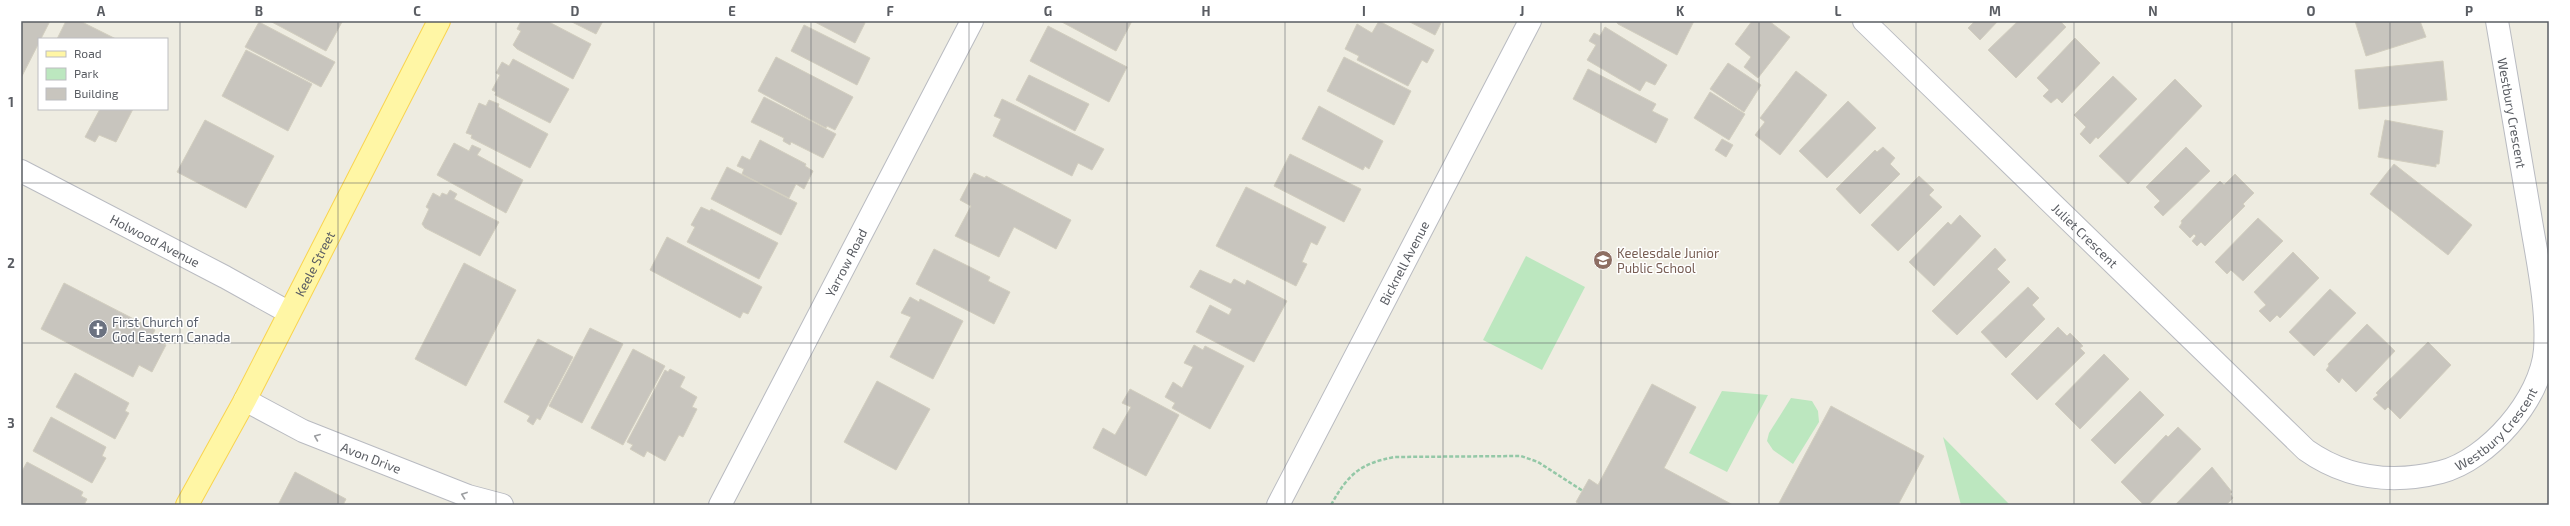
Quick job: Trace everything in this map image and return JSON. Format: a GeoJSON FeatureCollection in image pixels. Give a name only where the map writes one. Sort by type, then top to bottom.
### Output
{"type":"FeatureCollection","features":[{"type":"Feature","properties":{"kind":"main road","name":"Keele Street"},"geometry":{"type":"LineString","coordinates":[[187,505],[244,400],[439,21]]}},
{"type":"Feature","properties":{"kind":"street","name":"Yarrow Road"},"geometry":{"type":"LineString","coordinates":[[720,505],[972,21]]}},
{"type":"Feature","properties":{"kind":"street","name":"Bicknell Avenue"},"geometry":{"type":"LineString","coordinates":[[1278,505],[1530,21]]}},
{"type":"Feature","properties":{"kind":"street","name":"Juliet Crescent"},"geometry":{"type":"LineString","coordinates":[[1864,21],[2306,450]]}},
{"type":"Feature","properties":{"kind":"street","name":"Westbury Crescent"},"geometry":{"type":"LineString","coordinates":[[2306,450],[2321,461],[2342,470],[2375,478],[2412,479],[2449,470],[2486,448],[2512,422],[2528,399],[2540,375],[2545,350],[2543,303],[2497,21]]}},
{"type":"Feature","properties":{"kind":"street","name":"Holwood Avenue"},"geometry":{"type":"LineString","coordinates":[[21,171],[225,277],[288,312]]}},
{"type":"Feature","properties":{"kind":"street","name":"Avon Drive"},"geometry":{"type":"LineString","coordinates":[[244,400],[303,431],[468,496],[502,505]]}},
{"type":"Feature","properties":{"kind":"path"},"geometry":{"type":"LineString","coordinates":[[1331,505],[1361,466],[1377,460],[1395,458],[1521,456],[1538,462],[1583,491]]}},
{"type":"Feature","properties":{"kind":"green space"},"geometry":{"type":"Polygon","coordinates":[[[1526,256],[1585,287],[1542,370],[1483,340],[1526,256]]]}},
{"type":"Feature","properties":{"kind":"green space"},"geometry":{"type":"Polygon","coordinates":[[[1722,391],[1768,395],[1727,472],[1689,453],[1722,391]]]}},
{"type":"Feature","properties":{"kind":"green space"},"geometry":{"type":"Polygon","coordinates":[[[1791,398],[1812,401],[1818,411],[1819,422],[1793,464],[1773,450],[1767,441],[1769,433],[1791,398]]]}},
{"type":"Feature","properties":{"kind":"green space"},"geometry":{"type":"Polygon","coordinates":[[[1943,437],[2010,505],[1961,505],[1943,437]]]}},
{"type":"Feature","properties":{"kind":"building"},"geometry":{"type":"Polygon","coordinates":[[[21,21],[50,21],[41,38],[38,38],[38,45],[21,78],[21,21]]]}},
{"type":"Feature","properties":{"kind":"building"},"geometry":{"type":"Polygon","coordinates":[[[66,21],[80,21],[114,38],[58,38],[66,21]]]}},
{"type":"Feature","properties":{"kind":"building"},"geometry":{"type":"Polygon","coordinates":[[[270,21],[340,21],[342,22],[326,51],[270,21]]]}},
{"type":"Feature","properties":{"kind":"building"},"geometry":{"type":"Polygon","coordinates":[[[521,21],[547,21],[591,44],[573,79],[517,49],[513,45],[521,31],[517,29],[521,21]]]}},
{"type":"Feature","properties":{"kind":"building"},"geometry":{"type":"Polygon","coordinates":[[[570,21],[603,21],[596,34],[570,21]]]}},
{"type":"Feature","properties":{"kind":"building"},"geometry":{"type":"Polygon","coordinates":[[[813,21],[864,21],[865,23],[855,43],[813,21]]]}},
{"type":"Feature","properties":{"kind":"building"},"geometry":{"type":"Polygon","coordinates":[[[1060,21],[1132,21],[1116,51],[1060,21]]]}},
{"type":"Feature","properties":{"kind":"building"},"geometry":{"type":"Polygon","coordinates":[[[1379,21],[1434,50],[1427,63],[1422,60],[1408,86],[1357,60],[1359,56],[1345,49],[1357,24],[1372,33],[1379,21]]]}},
{"type":"Feature","properties":{"kind":"building"},"geometry":{"type":"Polygon","coordinates":[[[1408,21],[1442,21],[1435,35],[1408,21]]]}},
{"type":"Feature","properties":{"kind":"building"},"geometry":{"type":"Polygon","coordinates":[[[1616,21],[1694,21],[1677,55],[1618,24],[1616,21]]]}},
{"type":"Feature","properties":{"kind":"building"},"geometry":{"type":"Polygon","coordinates":[[[1752,21],[1769,21],[1790,37],[1758,78],[1744,67],[1751,57],[1735,44],[1752,21]]]}},
{"type":"Feature","properties":{"kind":"building"},"geometry":{"type":"Polygon","coordinates":[[[1975,21],[1998,21],[1980,40],[1968,28],[1975,21]]]}},
{"type":"Feature","properties":{"kind":"building"},"geometry":{"type":"Polygon","coordinates":[[[2018,21],[2060,21],[2066,27],[2016,78],[1988,50],[2018,21]]]}},
{"type":"Feature","properties":{"kind":"building"},"geometry":{"type":"Polygon","coordinates":[[[2355,21],[2420,21],[2426,37],[2366,56],[2355,21]]]}},
{"type":"Feature","properties":{"kind":"building"},"geometry":{"type":"Polygon","coordinates":[[[259,22],[335,62],[321,87],[245,47],[259,22]]]}},
{"type":"Feature","properties":{"kind":"building"},"geometry":{"type":"Polygon","coordinates":[[[804,25],[870,58],[857,85],[791,51],[804,25]]]}},
{"type":"Feature","properties":{"kind":"building"},"geometry":{"type":"Polygon","coordinates":[[[1048,26],[1127,67],[1109,102],[1030,61],[1048,26]]]}},
{"type":"Feature","properties":{"kind":"building"},"geometry":{"type":"Polygon","coordinates":[[[1605,27],[1667,65],[1655,85],[1646,81],[1640,91],[1587,60],[1596,45],[1589,41],[1594,33],[1600,36],[1605,27]]]}},
{"type":"Feature","properties":{"kind":"building"},"geometry":{"type":"Polygon","coordinates":[[[2075,38],[2100,63],[2062,103],[2057,98],[2051,103],[2043,96],[2049,90],[2037,78],[2075,38]]]}},
{"type":"Feature","properties":{"kind":"building"},"geometry":{"type":"Polygon","coordinates":[[[246,50],[312,84],[288,131],[222,96],[246,50]]]}},
{"type":"Feature","properties":{"kind":"building"},"geometry":{"type":"Polygon","coordinates":[[[776,57],[853,97],[835,130],[827,126],[826,128],[758,91],[776,57]]]}},
{"type":"Feature","properties":{"kind":"building"},"geometry":{"type":"Polygon","coordinates":[[[1344,57],[1411,91],[1394,125],[1327,91],[1344,57]]]}},
{"type":"Feature","properties":{"kind":"building"},"geometry":{"type":"Polygon","coordinates":[[[513,59],[569,89],[550,123],[495,95],[496,92],[492,90],[500,75],[496,73],[502,62],[509,66],[513,59]]]}},
{"type":"Feature","properties":{"kind":"building"},"geometry":{"type":"Polygon","coordinates":[[[2443,61],[2447,100],[2359,109],[2355,70],[2443,61]]]}},
{"type":"Feature","properties":{"kind":"building"},"geometry":{"type":"Polygon","coordinates":[[[1728,63],[1761,85],[1744,112],[1710,89],[1728,63]]]}},
{"type":"Feature","properties":{"kind":"building"},"geometry":{"type":"Polygon","coordinates":[[[1588,69],[1656,104],[1652,111],[1668,119],[1656,143],[1573,99],[1588,69]]]}},
{"type":"Feature","properties":{"kind":"building"},"geometry":{"type":"Polygon","coordinates":[[[1796,71],[1827,95],[1780,155],[1755,135],[1765,122],[1760,118],[1796,71]]]}},
{"type":"Feature","properties":{"kind":"building"},"geometry":{"type":"Polygon","coordinates":[[[1029,75],[1089,104],[1075,131],[1016,100],[1029,75]]]}},
{"type":"Feature","properties":{"kind":"building"},"geometry":{"type":"Polygon","coordinates":[[[2113,76],[2137,99],[2098,139],[2096,137],[2090,144],[2080,134],[2086,127],[2074,115],[2113,76]]]}},
{"type":"Feature","properties":{"kind":"building"},"geometry":{"type":"Polygon","coordinates":[[[2175,79],[2202,106],[2128,184],[2099,156],[2175,79]]]}},
{"type":"Feature","properties":{"kind":"building"},"geometry":{"type":"Polygon","coordinates":[[[1710,92],[1745,114],[1729,140],[1694,118],[1710,92]]]}},
{"type":"Feature","properties":{"kind":"building"},"geometry":{"type":"Polygon","coordinates":[[[764,97],[836,134],[823,158],[791,142],[790,145],[783,141],[784,138],[751,122],[764,97]]]}},
{"type":"Feature","properties":{"kind":"building"},"geometry":{"type":"Polygon","coordinates":[[[1002,99],[1104,149],[1092,170],[1078,163],[1072,176],[993,136],[1001,119],[994,116],[1002,99]]]}},
{"type":"Feature","properties":{"kind":"building"},"geometry":{"type":"Polygon","coordinates":[[[489,100],[499,104],[498,107],[548,134],[530,168],[471,138],[472,135],[466,133],[479,103],[486,106],[489,100]]]}},
{"type":"Feature","properties":{"kind":"building"},"geometry":{"type":"Polygon","coordinates":[[[1848,101],[1876,128],[1827,178],[1799,151],[1848,101]]]}},
{"type":"Feature","properties":{"kind":"building"},"geometry":{"type":"Polygon","coordinates":[[[1319,106],[1383,141],[1369,169],[1365,166],[1363,170],[1302,139],[1319,106]]]}},
{"type":"Feature","properties":{"kind":"building"},"geometry":{"type":"Polygon","coordinates":[[[99,110],[132,110],[116,142],[99,135],[95,142],[85,137],[99,110]]]}},
{"type":"Feature","properties":{"kind":"building"},"geometry":{"type":"Polygon","coordinates":[[[205,120],[274,156],[246,208],[177,172],[205,120]]]}},
{"type":"Feature","properties":{"kind":"building"},"geometry":{"type":"Polygon","coordinates":[[[2385,120],[2443,131],[2439,164],[2436,164],[2436,167],[2378,157],[2385,120]]]}},
{"type":"Feature","properties":{"kind":"building"},"geometry":{"type":"Polygon","coordinates":[[[1722,139],[1733,145],[1726,157],[1715,150],[1722,139]]]}},
{"type":"Feature","properties":{"kind":"building"},"geometry":{"type":"Polygon","coordinates":[[[760,140],[806,164],[805,166],[813,171],[804,189],[796,184],[789,198],[742,174],[744,169],[737,166],[742,156],[750,160],[760,140]]]}},
{"type":"Feature","properties":{"kind":"building"},"geometry":{"type":"Polygon","coordinates":[[[454,143],[469,151],[472,145],[481,149],[477,155],[523,180],[506,213],[437,175],[454,143]]]}},
{"type":"Feature","properties":{"kind":"building"},"geometry":{"type":"Polygon","coordinates":[[[1883,147],[1895,158],[1890,164],[1900,174],[1860,214],[1836,189],[1875,150],[1877,152],[1883,147]]]}},
{"type":"Feature","properties":{"kind":"building"},"geometry":{"type":"Polygon","coordinates":[[[2186,147],[2210,171],[2163,216],[2154,207],[2160,201],[2146,187],[2186,147]]]}},
{"type":"Feature","properties":{"kind":"building"},"geometry":{"type":"Polygon","coordinates":[[[1290,154],[1361,189],[1344,222],[1274,186],[1290,154]]]}},
{"type":"Feature","properties":{"kind":"building"},"geometry":{"type":"Polygon","coordinates":[[[2394,164],[2472,225],[2448,255],[2370,194],[2394,164]]]}},
{"type":"Feature","properties":{"kind":"building"},"geometry":{"type":"Polygon","coordinates":[[[727,167],[797,203],[781,235],[711,199],[727,167]]]}},
{"type":"Feature","properties":{"kind":"building"},"geometry":{"type":"Polygon","coordinates":[[[974,173],[985,178],[986,176],[1071,220],[1056,249],[1014,227],[999,257],[955,236],[971,206],[960,200],[974,173]]]}},
{"type":"Feature","properties":{"kind":"building"},"geometry":{"type":"Polygon","coordinates":[[[2235,174],[2254,193],[2243,204],[2245,206],[2205,246],[2201,242],[2197,246],[2192,241],[2196,236],[2194,234],[2190,238],[2179,227],[2182,223],[2181,221],[2220,181],[2224,185],[2235,174]]]}},
{"type":"Feature","properties":{"kind":"building"},"geometry":{"type":"Polygon","coordinates":[[[1919,176],[1934,190],[1929,195],[1942,207],[1898,251],[1871,225],[1919,176]]]}},
{"type":"Feature","properties":{"kind":"building"},"geometry":{"type":"Polygon","coordinates":[[[1246,187],[1326,227],[1317,245],[1311,242],[1302,262],[1307,264],[1296,286],[1216,246],[1246,187]]]}},
{"type":"Feature","properties":{"kind":"building"},"geometry":{"type":"Polygon","coordinates":[[[450,190],[457,194],[454,199],[499,222],[480,256],[425,228],[422,224],[429,209],[426,207],[433,193],[440,197],[442,193],[447,195],[450,190]]]}},
{"type":"Feature","properties":{"kind":"building"},"geometry":{"type":"Polygon","coordinates":[[[701,207],[710,211],[711,209],[778,243],[759,279],[687,242],[695,227],[691,225],[701,207]]]}},
{"type":"Feature","properties":{"kind":"building"},"geometry":{"type":"Polygon","coordinates":[[[1960,215],[1981,236],[1934,286],[1909,262],[1948,222],[1951,225],[1960,215]]]}},
{"type":"Feature","properties":{"kind":"building"},"geometry":{"type":"Polygon","coordinates":[[[2258,218],[2283,241],[2243,281],[2231,270],[2227,274],[2215,262],[2258,218]]]}},
{"type":"Feature","properties":{"kind":"building"},"geometry":{"type":"Polygon","coordinates":[[[667,237],[762,287],[748,314],[743,312],[740,318],[650,270],[667,237]]]}},
{"type":"Feature","properties":{"kind":"building"},"geometry":{"type":"Polygon","coordinates":[[[1995,248],[2006,260],[1997,269],[2010,282],[1957,335],[1932,311],[1995,248]]]}},
{"type":"Feature","properties":{"kind":"building"},"geometry":{"type":"Polygon","coordinates":[[[934,249],[990,277],[988,281],[1010,292],[994,324],[916,284],[934,249]]]}},
{"type":"Feature","properties":{"kind":"building"},"geometry":{"type":"Polygon","coordinates":[[[2293,252],[2319,278],[2280,318],[2277,315],[2270,322],[2259,311],[2266,305],[2254,292],[2293,252]]]}},
{"type":"Feature","properties":{"kind":"building"},"geometry":{"type":"Polygon","coordinates":[[[464,263],[516,290],[466,386],[415,359],[464,263]]]}},
{"type":"Feature","properties":{"kind":"building"},"geometry":{"type":"Polygon","coordinates":[[[1200,270],[1231,284],[1234,279],[1245,285],[1247,280],[1287,301],[1254,362],[1196,332],[1210,305],[1229,315],[1232,309],[1190,287],[1200,270]]]}},
{"type":"Feature","properties":{"kind":"building","name":"First Church of God Eastern Canada"},"geometry":{"type":"Polygon","coordinates":[[[64,283],[155,330],[151,338],[166,345],[152,372],[139,365],[133,377],[41,329],[64,283]]]}},
{"type":"Feature","properties":{"kind":"building"},"geometry":{"type":"Polygon","coordinates":[[[2028,287],[2039,298],[2032,305],[2045,319],[2006,358],[1981,332],[2028,287]]]}},
{"type":"Feature","properties":{"kind":"building"},"geometry":{"type":"Polygon","coordinates":[[[2330,289],[2356,313],[2314,356],[2289,332],[2330,289]]]}},
{"type":"Feature","properties":{"kind":"building"},"geometry":{"type":"Polygon","coordinates":[[[910,297],[919,302],[920,299],[963,321],[933,379],[890,357],[911,317],[901,313],[910,297]]]}},
{"type":"Feature","properties":{"kind":"building"},"geometry":{"type":"Polygon","coordinates":[[[2367,324],[2395,351],[2356,392],[2342,378],[2339,383],[2326,370],[2329,366],[2328,364],[2367,324]]]}},
{"type":"Feature","properties":{"kind":"building"},"geometry":{"type":"Polygon","coordinates":[[[2058,327],[2067,336],[2070,333],[2083,346],[2080,348],[2085,353],[2037,400],[2011,374],[2058,327]]]}},
{"type":"Feature","properties":{"kind":"building"},"geometry":{"type":"Polygon","coordinates":[[[590,328],[623,344],[582,423],[549,406],[590,328]]]}},
{"type":"Feature","properties":{"kind":"building"},"geometry":{"type":"Polygon","coordinates":[[[538,339],[573,357],[540,420],[537,418],[533,425],[527,421],[530,416],[504,402],[538,339]]]}},
{"type":"Feature","properties":{"kind":"building"},"geometry":{"type":"Polygon","coordinates":[[[2428,342],[2451,365],[2400,419],[2388,407],[2385,410],[2373,399],[2378,395],[2376,393],[2428,342]]]}},
{"type":"Feature","properties":{"kind":"building"},"geometry":{"type":"Polygon","coordinates":[[[1194,345],[1203,350],[1205,346],[1244,366],[1210,429],[1172,408],[1175,403],[1165,397],[1173,382],[1182,388],[1193,367],[1184,363],[1194,345]]]}},
{"type":"Feature","properties":{"kind":"building"},"geometry":{"type":"Polygon","coordinates":[[[633,349],[665,366],[623,445],[591,428],[633,349]]]}},
{"type":"Feature","properties":{"kind":"building"},"geometry":{"type":"Polygon","coordinates":[[[2104,354],[2129,379],[2080,429],[2055,404],[2104,354]]]}},
{"type":"Feature","properties":{"kind":"building"},"geometry":{"type":"Polygon","coordinates":[[[670,369],[685,377],[680,387],[697,397],[692,407],[697,409],[683,437],[679,435],[665,461],[647,451],[644,457],[630,449],[633,445],[627,442],[665,370],[668,372],[670,369]]]}},
{"type":"Feature","properties":{"kind":"building"},"geometry":{"type":"Polygon","coordinates":[[[75,373],[129,403],[125,411],[129,413],[115,439],[56,407],[75,373]]]}},
{"type":"Feature","properties":{"kind":"building"},"geometry":{"type":"Polygon","coordinates":[[[877,381],[930,409],[896,470],[844,442],[877,381]]]}},
{"type":"Feature","properties":{"kind":"building"},"geometry":{"type":"Polygon","coordinates":[[[1652,384],[1696,407],[1664,468],[1733,505],[1581,505],[1576,502],[1589,479],[1598,485],[1652,384]]]}},
{"type":"Feature","properties":{"kind":"building"},"geometry":{"type":"Polygon","coordinates":[[[1130,389],[1179,415],[1146,476],[1093,448],[1103,428],[1115,435],[1131,407],[1122,403],[1130,389]]]}},
{"type":"Feature","properties":{"kind":"building"},"geometry":{"type":"Polygon","coordinates":[[[2140,391],[2164,415],[2115,464],[2091,440],[2140,391]]]}},
{"type":"Feature","properties":{"kind":"building"},"geometry":{"type":"Polygon","coordinates":[[[1831,406],[1924,456],[1898,505],[1778,505],[1831,406]]]}},
{"type":"Feature","properties":{"kind":"building"},"geometry":{"type":"Polygon","coordinates":[[[51,417],[106,447],[102,456],[106,458],[92,483],[33,451],[51,417]]]}},
{"type":"Feature","properties":{"kind":"building"},"geometry":{"type":"Polygon","coordinates":[[[2178,427],[2201,449],[2148,505],[2144,505],[2121,482],[2166,435],[2168,437],[2178,427]]]}},
{"type":"Feature","properties":{"kind":"building"},"geometry":{"type":"Polygon","coordinates":[[[27,462],[83,492],[81,496],[87,499],[84,505],[27,505],[21,502],[21,473],[27,462]]]}},
{"type":"Feature","properties":{"kind":"building"},"geometry":{"type":"Polygon","coordinates":[[[2212,467],[2232,492],[2230,494],[2233,498],[2226,505],[2175,505],[2212,467]]]}},
{"type":"Feature","properties":{"kind":"building"},"geometry":{"type":"Polygon","coordinates":[[[295,472],[346,499],[343,505],[278,505],[295,472]]]}},
{"type":"Feature","properties":{"kind":"place","name":"Keelesdale Junior Public School"},"geometry":{"type":"Point","coordinates":[1603,260]}},
{"type":"Feature","properties":{"kind":"place","name":"First Church of God Eastern Canada"},"geometry":{"type":"Point","coordinates":[98,329]}}]}
